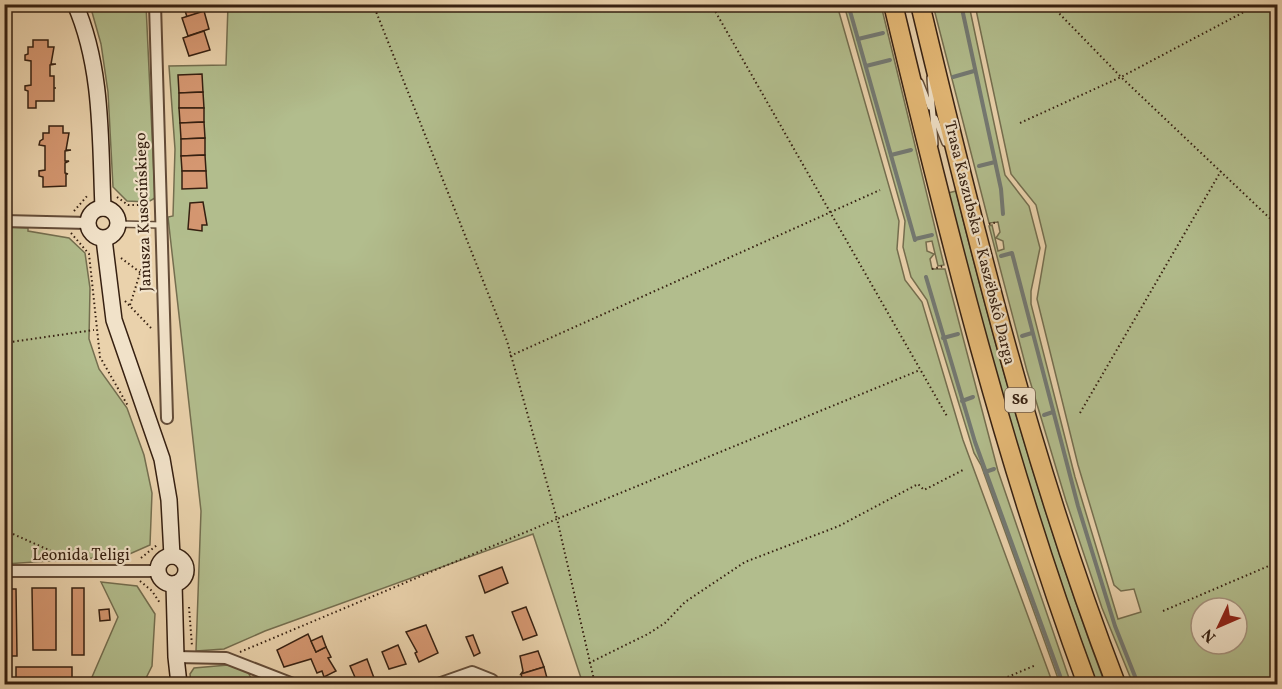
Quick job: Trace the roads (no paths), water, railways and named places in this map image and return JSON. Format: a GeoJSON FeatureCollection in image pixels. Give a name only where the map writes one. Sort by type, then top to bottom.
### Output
{"type":"FeatureCollection","features":[{"type":"Feature","properties":{"kind":"highway","name":"Trasa Kaszubska – Kaszëbskô Darga"},"geometry":{"type":"LineString","coordinates":[[893,4],[939,195],[986,374],[1024,504],[1087,684]]}},
{"type":"Feature","properties":{"kind":"highway","name":"Trasa Kaszubska – Kaszëbskô Darga"},"geometry":{"type":"LineString","coordinates":[[920,4],[964,189],[1011,368],[1049,496],[1085,604],[1116,684]]}},
{"type":"Feature","properties":{"kind":"street"},"geometry":{"type":"LineString","coordinates":[[75,4],[90,47],[95,71],[96,193],[103,208]]}},
{"type":"Feature","properties":{"kind":"street","name":"Janusza Kusocińskiego"},"geometry":{"type":"LineString","coordinates":[[155,4],[168,418]]}},
{"type":"Feature","properties":{"kind":"street"},"geometry":{"type":"LineString","coordinates":[[103,208],[112,211],[118,224],[112,235],[104,238],[94,236],[88,223],[91,214],[103,208]]}},
{"type":"Feature","properties":{"kind":"street"},"geometry":{"type":"LineString","coordinates":[[4,221],[88,223]]}},
{"type":"Feature","properties":{"kind":"street"},"geometry":{"type":"LineString","coordinates":[[104,238],[114,320],[155,434],[164,469],[172,556]]}},
{"type":"Feature","properties":{"kind":"street"},"geometry":{"type":"LineString","coordinates":[[172,556],[183,561],[186,572],[180,582],[174,584],[163,582],[157,571],[161,560],[172,556]]}},
{"type":"Feature","properties":{"kind":"street","name":"Leonida Teligi"},"geometry":{"type":"LineString","coordinates":[[4,571],[157,571]]}},
{"type":"Feature","properties":{"kind":"street"},"geometry":{"type":"LineString","coordinates":[[174,584],[179,684]]}},
{"type":"Feature","properties":{"kind":"street"},"geometry":{"type":"LineString","coordinates":[[176,657],[226,658],[293,684]]}},
{"type":"Feature","properties":{"kind":"street"},"geometry":{"type":"LineString","coordinates":[[168,684],[176,657]]}},
{"type":"Feature","properties":{"kind":"street"},"geometry":{"type":"LineString","coordinates":[[438,684],[472,672],[492,680],[493,684]]}},
{"type":"Feature","properties":{"kind":"lane"},"geometry":{"type":"LineString","coordinates":[[926,29],[939,195]]}},
{"type":"Feature","properties":{"kind":"lane"},"geometry":{"type":"LineString","coordinates":[[900,35],[964,189]]}},
{"type":"Feature","properties":{"kind":"lane"},"geometry":{"type":"LineString","coordinates":[[118,224],[162,225]]}},
{"type":"Feature","properties":{"kind":"waterway"},"geometry":{"type":"LineString","coordinates":[[848,4],[915,240]]}},
{"type":"Feature","properties":{"kind":"waterway"},"geometry":{"type":"LineString","coordinates":[[961,4],[1001,189],[1003,214]]}},
{"type":"Feature","properties":{"kind":"waterway"},"geometry":{"type":"LineString","coordinates":[[858,39],[883,33]]}},
{"type":"Feature","properties":{"kind":"waterway"},"geometry":{"type":"LineString","coordinates":[[866,66],[890,60]]}},
{"type":"Feature","properties":{"kind":"waterway"},"geometry":{"type":"LineString","coordinates":[[953,77],[974,71]]}},
{"type":"Feature","properties":{"kind":"waterway"},"geometry":{"type":"LineString","coordinates":[[891,155],[911,150]]}},
{"type":"Feature","properties":{"kind":"waterway"},"geometry":{"type":"LineString","coordinates":[[979,166],[995,162]]}},
{"type":"Feature","properties":{"kind":"waterway"},"geometry":{"type":"LineString","coordinates":[[915,239],[932,235]]}},
{"type":"Feature","properties":{"kind":"waterway"},"geometry":{"type":"LineString","coordinates":[[1001,256],[1012,253],[1078,506],[1115,626],[1138,684]]}},
{"type":"Feature","properties":{"kind":"waterway"},"geometry":{"type":"LineString","coordinates":[[926,277],[975,442],[1063,684]]}},
{"type":"Feature","properties":{"kind":"waterway"},"geometry":{"type":"LineString","coordinates":[[1022,336],[1032,333]]}},
{"type":"Feature","properties":{"kind":"waterway"},"geometry":{"type":"LineString","coordinates":[[943,338],[958,334]]}},
{"type":"Feature","properties":{"kind":"waterway"},"geometry":{"type":"LineString","coordinates":[[962,401],[973,397]]}},
{"type":"Feature","properties":{"kind":"waterway"},"geometry":{"type":"LineString","coordinates":[[1044,415],[1053,412]]}},
{"type":"Feature","properties":{"kind":"waterway"},"geometry":{"type":"LineString","coordinates":[[985,472],[994,469]]}}]}
